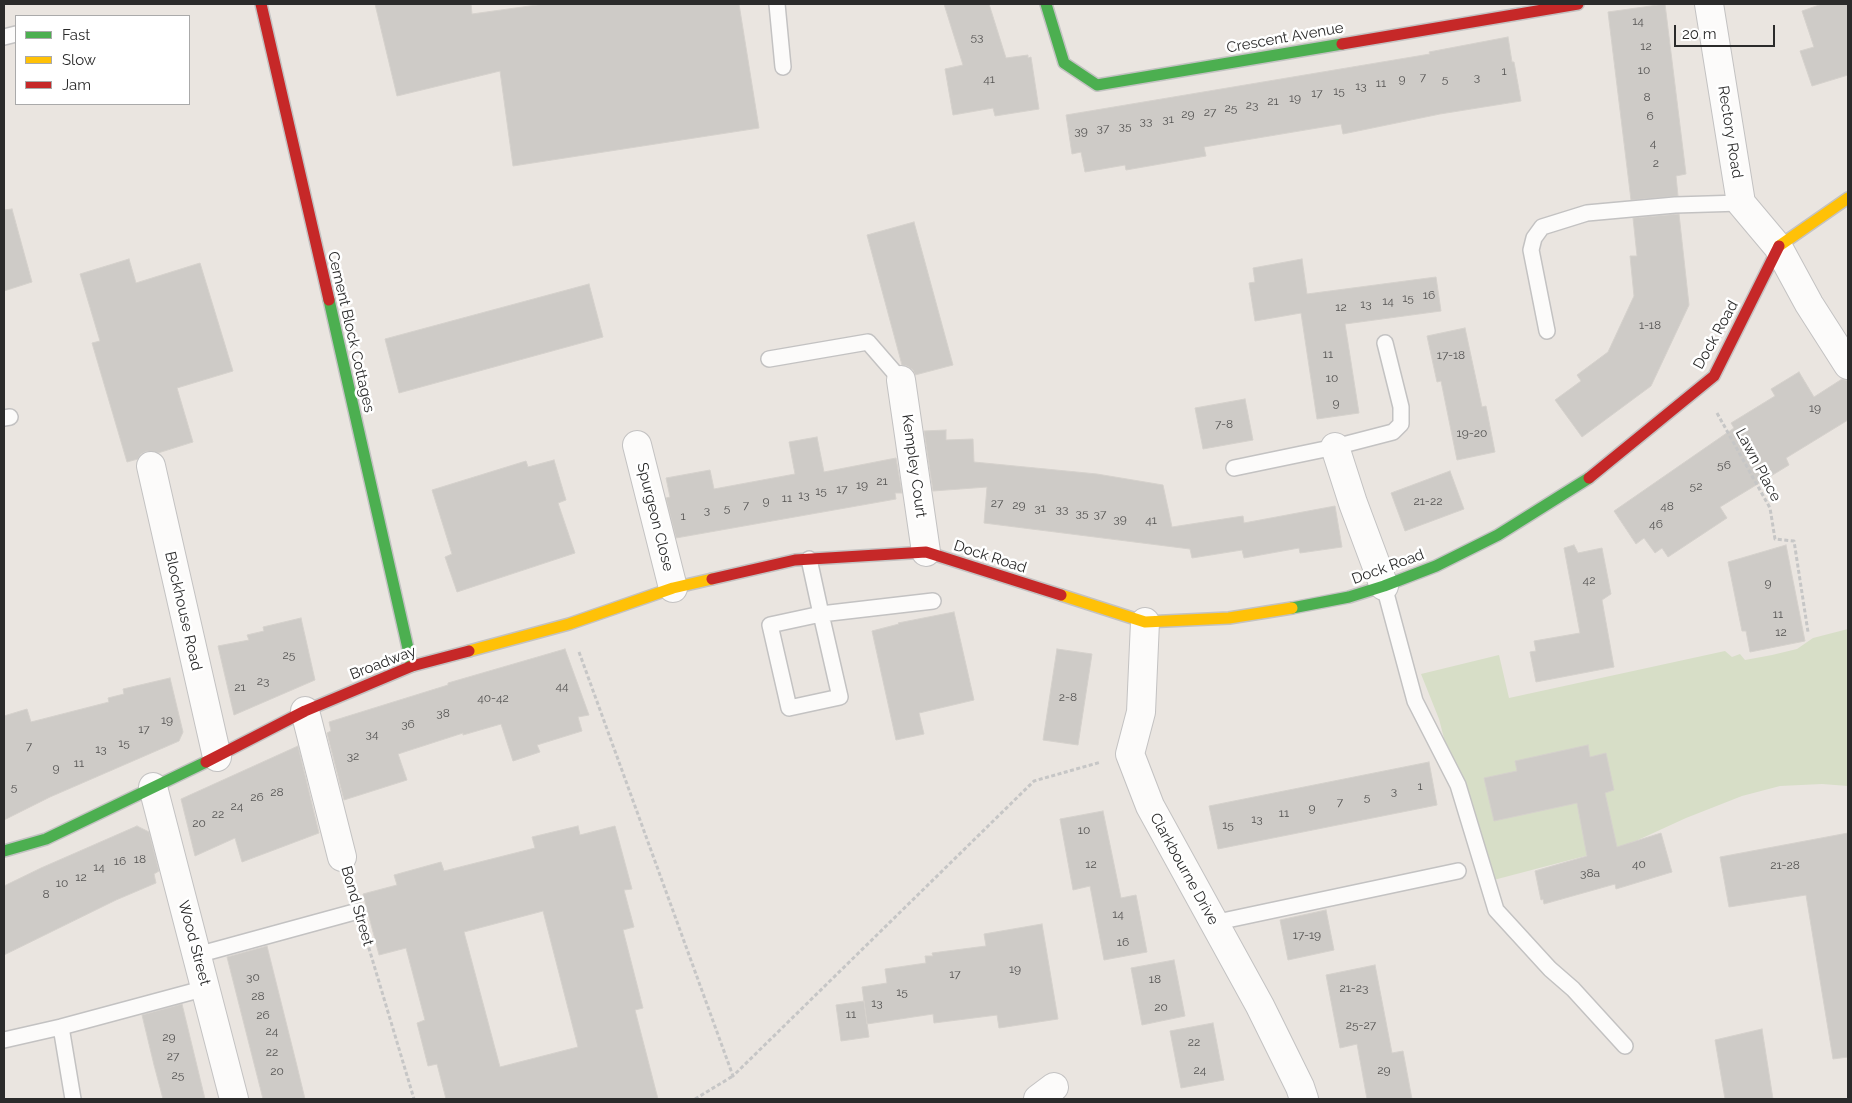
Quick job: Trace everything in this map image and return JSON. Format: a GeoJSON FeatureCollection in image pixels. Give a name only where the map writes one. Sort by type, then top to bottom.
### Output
{"type":"FeatureCollection","features":[{"type":"Feature","properties":{"kind":"main road","name":"Cement Block Cottages"},"geometry":{"type":"LineString","coordinates":[[261,4],[412,666]]}},
{"type":"Feature","properties":{"kind":"main road","name":"Crescent Avenue"},"geometry":{"type":"LineString","coordinates":[[1046,4],[1064,63],[1097,85],[1578,4]]}},
{"type":"Feature","properties":{"kind":"main road","name":"Dock Road"},"geometry":{"type":"LineString","coordinates":[[802,560],[926,552],[1145,622],[1229,618],[1348,597],[1384,586],[1436,566],[1498,534],[1591,477],[1714,376],[1778,247],[1848,198]]}},
{"type":"Feature","properties":{"kind":"main road","name":"Broadway"},"geometry":{"type":"LineString","coordinates":[[4,851],[46,838],[217,756],[305,711],[412,666],[569,624],[673,588],[802,560]]}},
{"type":"Feature","properties":{"kind":"street","name":"Rectory Road"},"geometry":{"type":"LineString","coordinates":[[1709,4],[1741,203]]}},
{"type":"Feature","properties":{"kind":"street"},"geometry":{"type":"LineString","coordinates":[[1741,203],[1778,247],[1809,304],[1848,365]]}},
{"type":"Feature","properties":{"kind":"street","name":"Kempley Court"},"geometry":{"type":"LineString","coordinates":[[901,380],[926,552]]}},
{"type":"Feature","properties":{"kind":"street","name":"Spurgeon Close"},"geometry":{"type":"LineString","coordinates":[[637,445],[673,588]]}},
{"type":"Feature","properties":{"kind":"street"},"geometry":{"type":"LineString","coordinates":[[1335,447],[1353,503],[1384,586]]}},
{"type":"Feature","properties":{"kind":"street","name":"Blockhouse Road"},"geometry":{"type":"LineString","coordinates":[[151,466],[217,756]]}},
{"type":"Feature","properties":{"kind":"street"},"geometry":{"type":"LineString","coordinates":[[1130,754],[1141,712],[1145,622]]}},
{"type":"Feature","properties":{"kind":"street","name":"Bond Street"},"geometry":{"type":"LineString","coordinates":[[305,711],[342,858]]}},
{"type":"Feature","properties":{"kind":"street","name":"Clarkbourne Drive"},"geometry":{"type":"LineString","coordinates":[[1130,754],[1150,806],[1213,924],[1260,1006],[1300,1087],[1304,1099]]}},
{"type":"Feature","properties":{"kind":"street","name":"Wood Street"},"geometry":{"type":"LineString","coordinates":[[153,787],[234,1099]]}},
{"type":"Feature","properties":{"kind":"lane"},"geometry":{"type":"LineString","coordinates":[[778,4],[783,67]]}},
{"type":"Feature","properties":{"kind":"lane"},"geometry":{"type":"LineString","coordinates":[[1547,331],[1531,250],[1534,238],[1542,228],[1587,213],[1675,204],[1741,203]]}},
{"type":"Feature","properties":{"kind":"lane"},"geometry":{"type":"LineString","coordinates":[[769,359],[868,342],[901,380]]}},
{"type":"Feature","properties":{"kind":"lane"},"geometry":{"type":"LineString","coordinates":[[1234,468],[1335,447],[1393,432],[1401,424],[1401,407],[1385,343]]}},
{"type":"Feature","properties":{"kind":"lane"},"geometry":{"type":"LineString","coordinates":[[802,560],[821,614],[840,697],[789,708],[770,625],[821,614],[933,601]]}},
{"type":"Feature","properties":{"kind":"lane"},"geometry":{"type":"LineString","coordinates":[[1384,586],[1415,701],[1458,785],[1496,910],[1625,1046]]}},
{"type":"Feature","properties":{"kind":"lane"},"geometry":{"type":"LineString","coordinates":[[1213,924],[1458,871]]}},
{"type":"Feature","properties":{"kind":"lane"},"geometry":{"type":"LineString","coordinates":[[197,955],[358,911]]}},
{"type":"Feature","properties":{"kind":"lane"},"geometry":{"type":"LineString","coordinates":[[4,1040],[61,1027],[206,988]]}},
{"type":"Feature","properties":{"kind":"lane"},"geometry":{"type":"LineString","coordinates":[[61,1027],[73,1099]]}},
{"type":"Feature","properties":{"kind":"path","name":"Lawn Place"},"geometry":{"type":"LineString","coordinates":[[1702,386],[1770,508],[1775,539],[1794,541],[1808,632]]}},
{"type":"Feature","properties":{"kind":"path"},"geometry":{"type":"LineString","coordinates":[[569,624],[733,1076]]}},
{"type":"Feature","properties":{"kind":"path"},"geometry":{"type":"LineString","coordinates":[[695,1099],[733,1076],[1034,781],[1130,754]]}},
{"type":"Feature","properties":{"kind":"path","name":"Bond Street"},"geometry":{"type":"LineString","coordinates":[[358,911],[414,1099]]}},
{"type":"Feature","properties":{"kind":"green space"},"geometry":{"type":"Polygon","coordinates":[[[1848,629],[1848,786],[1822,784],[1780,786],[1742,796],[1686,818],[1627,845],[1486,882],[1473,850],[1439,719],[1421,674],[1499,655],[1509,698],[1725,651],[1732,657],[1740,654],[1745,660],[1772,655],[1797,649],[1813,638],[1848,629]]]}},
{"type":"Feature","properties":{"kind":"building"},"geometry":{"type":"Polygon","coordinates":[[[375,4],[471,4],[472,14],[544,4],[739,4],[759,128],[513,166],[500,71],[397,96],[375,4]]]}},
{"type":"Feature","properties":{"kind":"building"},"geometry":{"type":"Polygon","coordinates":[[[944,4],[989,4],[1006,58],[1028,55],[1028,58],[1031,57],[1039,109],[995,116],[993,108],[953,115],[945,69],[963,65],[944,4]]]}},
{"type":"Feature","properties":{"kind":"building"},"geometry":{"type":"Polygon","coordinates":[[[1665,4],[1686,174],[1676,176],[1678,196],[1631,200],[1608,12],[1665,4]]]}},
{"type":"Feature","properties":{"kind":"building"},"geometry":{"type":"Polygon","coordinates":[[[1822,4],[1848,4],[1848,75],[1812,86],[1800,51],[1814,47],[1802,11],[1822,4]]]}},
{"type":"Feature","properties":{"kind":"building"},"geometry":{"type":"Polygon","coordinates":[[[1508,37],[1521,101],[1440,114],[1343,134],[1341,124],[1204,147],[1206,156],[1126,170],[1125,165],[1085,172],[1081,152],[1072,154],[1066,115],[1430,54],[1429,52],[1508,37]]]}},
{"type":"Feature","properties":{"kind":"building"},"geometry":{"type":"Polygon","coordinates":[[[12,209],[32,282],[4,291],[4,210],[12,209]]]}},
{"type":"Feature","properties":{"kind":"building"},"geometry":{"type":"Polygon","coordinates":[[[1679,214],[1689,305],[1651,386],[1582,437],[1555,400],[1581,381],[1577,375],[1608,352],[1634,296],[1630,256],[1637,256],[1633,218],[1679,214]]]}},
{"type":"Feature","properties":{"kind":"building"},"geometry":{"type":"Polygon","coordinates":[[[914,222],[953,365],[915,375],[913,370],[902,365],[867,235],[914,222]]]}},
{"type":"Feature","properties":{"kind":"building"},"geometry":{"type":"Polygon","coordinates":[[[129,259],[136,283],[200,263],[233,371],[177,388],[193,442],[158,453],[147,451],[141,454],[138,459],[127,462],[92,343],[100,341],[80,274],[129,259]]]}},
{"type":"Feature","properties":{"kind":"building"},"geometry":{"type":"Polygon","coordinates":[[[1302,259],[1307,294],[1436,277],[1441,311],[1345,324],[1359,413],[1317,419],[1301,313],[1255,321],[1249,283],[1255,282],[1253,268],[1302,259]]]}},
{"type":"Feature","properties":{"kind":"building"},"geometry":{"type":"Polygon","coordinates":[[[589,284],[603,337],[399,393],[385,339],[589,284]]]}},
{"type":"Feature","properties":{"kind":"building"},"geometry":{"type":"Polygon","coordinates":[[[1465,328],[1482,407],[1486,406],[1495,452],[1457,460],[1441,381],[1437,382],[1427,336],[1465,328]]]}},
{"type":"Feature","properties":{"kind":"building"},"geometry":{"type":"Polygon","coordinates":[[[1799,372],[1814,397],[1842,379],[1848,381],[1848,420],[1786,458],[1789,465],[1720,507],[1727,518],[1668,557],[1662,548],[1655,553],[1644,538],[1636,544],[1614,511],[1734,428],[1731,423],[1775,396],[1771,389],[1799,372]]]}},
{"type":"Feature","properties":{"kind":"building"},"geometry":{"type":"Polygon","coordinates":[[[1245,399],[1253,440],[1203,449],[1195,408],[1245,399]]]}},
{"type":"Feature","properties":{"kind":"building"},"geometry":{"type":"Polygon","coordinates":[[[946,430],[946,440],[973,439],[974,462],[1097,474],[1163,485],[1172,527],[1243,516],[1244,523],[1335,506],[1342,547],[1300,553],[1299,548],[1244,558],[1242,550],[1192,558],[1190,549],[984,523],[987,487],[933,491],[924,431],[946,430]]]}},
{"type":"Feature","properties":{"kind":"building"},"geometry":{"type":"Polygon","coordinates":[[[817,437],[824,472],[896,458],[902,493],[895,493],[896,499],[676,538],[666,498],[670,497],[666,478],[710,470],[714,489],[795,474],[789,442],[817,437]]]}},
{"type":"Feature","properties":{"kind":"building"},"geometry":{"type":"Polygon","coordinates":[[[554,460],[566,500],[558,503],[575,553],[457,592],[445,557],[452,554],[432,490],[526,461],[528,467],[554,460]]]}},
{"type":"Feature","properties":{"kind":"building"},"geometry":{"type":"Polygon","coordinates":[[[1450,471],[1464,509],[1405,531],[1391,493],[1450,471]]]}},
{"type":"Feature","properties":{"kind":"building"},"geometry":{"type":"Polygon","coordinates":[[[1574,545],[1578,553],[1602,548],[1611,594],[1602,600],[1614,667],[1536,682],[1530,652],[1536,651],[1534,641],[1580,633],[1564,548],[1574,545]]]}},
{"type":"Feature","properties":{"kind":"building"},"geometry":{"type":"Polygon","coordinates":[[[1786,545],[1805,641],[1750,652],[1746,631],[1742,631],[1728,562],[1786,545]]]}},
{"type":"Feature","properties":{"kind":"building"},"geometry":{"type":"Polygon","coordinates":[[[954,612],[974,700],[919,713],[924,734],[896,740],[872,631],[898,623],[954,612]]]}},
{"type":"Feature","properties":{"kind":"building"},"geometry":{"type":"Polygon","coordinates":[[[301,618],[315,680],[234,715],[218,646],[249,640],[247,635],[264,631],[263,627],[301,618]]]}},
{"type":"Feature","properties":{"kind":"building"},"geometry":{"type":"Polygon","coordinates":[[[565,649],[589,715],[578,717],[582,731],[537,745],[540,752],[513,761],[501,724],[463,735],[463,733],[398,754],[407,780],[344,800],[327,733],[331,731],[329,722],[448,685],[448,683],[565,649]]]}},
{"type":"Feature","properties":{"kind":"building"},"geometry":{"type":"Polygon","coordinates":[[[1057,649],[1092,654],[1078,745],[1043,740],[1057,649]]]}},
{"type":"Feature","properties":{"kind":"building"},"geometry":{"type":"Polygon","coordinates":[[[170,678],[183,732],[179,741],[50,797],[4,820],[4,716],[27,709],[31,722],[109,702],[108,698],[124,694],[123,689],[170,678]]]}},
{"type":"Feature","properties":{"kind":"building"},"geometry":{"type":"Polygon","coordinates":[[[1588,745],[1590,757],[1606,753],[1614,790],[1605,793],[1617,847],[1661,833],[1672,872],[1616,889],[1615,884],[1544,904],[1543,899],[1541,900],[1535,871],[1587,856],[1577,803],[1494,821],[1484,778],[1517,771],[1515,761],[1588,745]]]}},
{"type":"Feature","properties":{"kind":"building"},"geometry":{"type":"Polygon","coordinates":[[[298,746],[319,833],[242,862],[235,838],[195,856],[181,799],[298,746]]]}},
{"type":"Feature","properties":{"kind":"building"},"geometry":{"type":"Polygon","coordinates":[[[1429,762],[1437,805],[1218,849],[1209,806],[1429,762]]]}},
{"type":"Feature","properties":{"kind":"building"},"geometry":{"type":"Polygon","coordinates":[[[1103,811],[1121,898],[1136,895],[1147,952],[1104,960],[1090,886],[1073,890],[1060,819],[1103,811]]]}},
{"type":"Feature","properties":{"kind":"building"},"geometry":{"type":"Polygon","coordinates":[[[137,826],[149,832],[159,871],[154,874],[156,883],[116,900],[4,955],[4,886],[137,826]]]}},
{"type":"Feature","properties":{"kind":"building"},"geometry":{"type":"Polygon","coordinates":[[[578,826],[580,835],[615,826],[632,889],[624,890],[634,927],[623,930],[643,1008],[635,1010],[658,1099],[446,1099],[437,1064],[428,1066],[417,1023],[425,1020],[406,948],[379,955],[363,894],[397,885],[394,875],[441,862],[444,871],[535,848],[532,837],[578,826]],[[543,911],[464,932],[500,1067],[578,1047],[543,911]]]}},
{"type":"Feature","properties":{"kind":"building"},"geometry":{"type":"Polygon","coordinates":[[[1848,833],[1848,1057],[1833,1059],[1806,895],[1729,907],[1720,857],[1848,833]]]}},
{"type":"Feature","properties":{"kind":"building"},"geometry":{"type":"Polygon","coordinates":[[[1326,910],[1334,950],[1288,960],[1280,920],[1326,910]]]}},
{"type":"Feature","properties":{"kind":"building"},"geometry":{"type":"Polygon","coordinates":[[[1042,924],[1058,1019],[999,1028],[997,1015],[934,1023],[933,1014],[867,1024],[862,987],[887,983],[885,969],[926,963],[925,956],[933,956],[932,953],[986,946],[984,934],[1042,924]]]}},
{"type":"Feature","properties":{"kind":"building"},"geometry":{"type":"Polygon","coordinates":[[[267,946],[305,1099],[263,1099],[227,957],[267,946]]]}},
{"type":"Feature","properties":{"kind":"building"},"geometry":{"type":"Polygon","coordinates":[[[1174,960],[1185,1016],[1142,1025],[1131,968],[1174,960]]]}},
{"type":"Feature","properties":{"kind":"building"},"geometry":{"type":"Polygon","coordinates":[[[1375,965],[1392,1053],[1403,1051],[1412,1099],[1367,1099],[1357,1044],[1340,1048],[1326,975],[1375,965]]]}},
{"type":"Feature","properties":{"kind":"building"},"geometry":{"type":"Polygon","coordinates":[[[864,1001],[869,1037],[841,1041],[836,1005],[864,1001]]]}},
{"type":"Feature","properties":{"kind":"building"},"geometry":{"type":"Polygon","coordinates":[[[182,1004],[205,1099],[163,1099],[154,1065],[142,1015],[182,1004]]]}},
{"type":"Feature","properties":{"kind":"building"},"geometry":{"type":"Polygon","coordinates":[[[1213,1023],[1224,1080],[1181,1088],[1170,1031],[1213,1023]]]}},
{"type":"Feature","properties":{"kind":"building"},"geometry":{"type":"Polygon","coordinates":[[[1762,1029],[1773,1099],[1725,1099],[1715,1040],[1762,1029]]]}},
{"type":"Feature","properties":{"kind":"traffic: fast"},"geometry":{"type":"LineString","coordinates":[[1046,4],[1064,63],[1097,85],[1342,44]]}},
{"type":"Feature","properties":{"kind":"traffic: fast"},"geometry":{"type":"LineString","coordinates":[[329,300],[412,666]]}},
{"type":"Feature","properties":{"kind":"traffic: fast"},"geometry":{"type":"LineString","coordinates":[[1292,608],[1349,597],[1436,566],[1498,535],[1589,478]]}},
{"type":"Feature","properties":{"kind":"traffic: fast"},"geometry":{"type":"LineString","coordinates":[[4,851],[46,839],[206,762]]}},
{"type":"Feature","properties":{"kind":"traffic: slow"},"geometry":{"type":"LineString","coordinates":[[1779,246],[1848,198]]}},
{"type":"Feature","properties":{"kind":"traffic: slow"},"geometry":{"type":"LineString","coordinates":[[469,651],[569,624],[673,588],[712,579]]}},
{"type":"Feature","properties":{"kind":"traffic: slow"},"geometry":{"type":"LineString","coordinates":[[1061,595],[1145,622],[1229,618],[1292,608]]}},
{"type":"Feature","properties":{"kind":"traffic: jam"},"geometry":{"type":"LineString","coordinates":[[261,4],[329,300]]}},
{"type":"Feature","properties":{"kind":"traffic: jam"},"geometry":{"type":"LineString","coordinates":[[1342,44],[1578,4]]}},
{"type":"Feature","properties":{"kind":"traffic: jam"},"geometry":{"type":"LineString","coordinates":[[1589,478],[1714,376],[1779,246]]}},
{"type":"Feature","properties":{"kind":"traffic: jam"},"geometry":{"type":"LineString","coordinates":[[712,579],[795,560],[926,552],[1061,595]]}},
{"type":"Feature","properties":{"kind":"traffic: jam"},"geometry":{"type":"LineString","coordinates":[[206,762],[305,711],[412,666],[469,651]]}}]}
